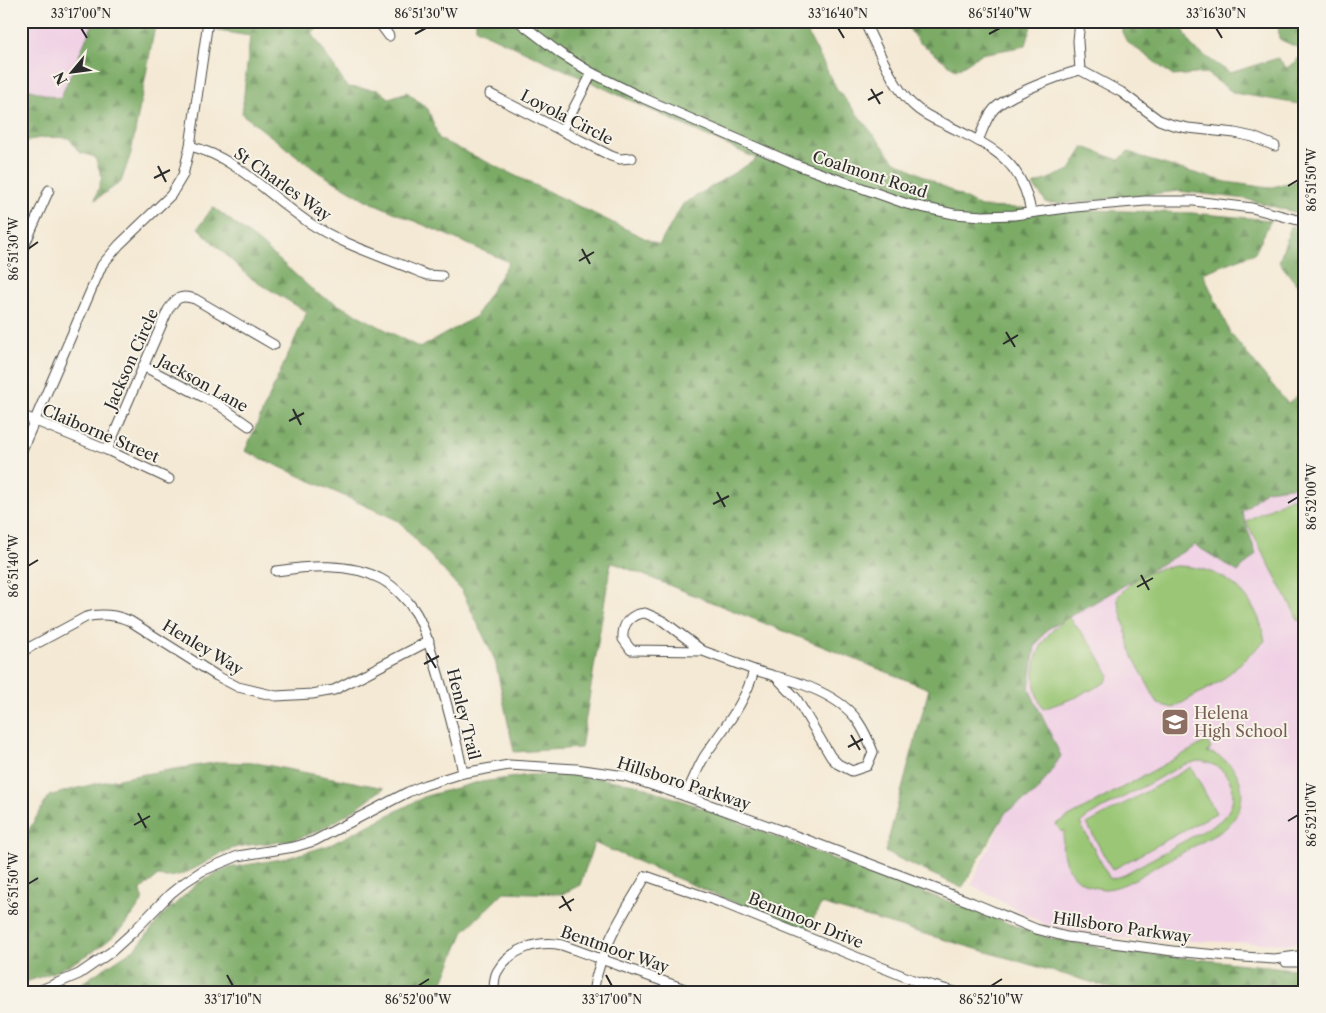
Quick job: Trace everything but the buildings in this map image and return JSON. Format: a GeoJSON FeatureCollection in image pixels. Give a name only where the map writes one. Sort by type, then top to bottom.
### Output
{"type":"FeatureCollection","features":[{"type":"Feature","properties":{"kind":"street"},"geometry":{"type":"LineString","coordinates":[[21,452],[102,265],[118,245],[171,195],[183,174],[190,146],[208,21]]}},
{"type":"Feature","properties":{"kind":"street"},"geometry":{"type":"LineString","coordinates":[[378,21],[389,36]]}},
{"type":"Feature","properties":{"kind":"street","name":"Coalmont Road"},"geometry":{"type":"LineString","coordinates":[[518,21],[561,54],[592,73],[670,110],[797,165],[890,199],[925,209],[954,214],[984,216],[1145,201],[1194,201],[1252,208],[1305,222]]}},
{"type":"Feature","properties":{"kind":"street"},"geometry":{"type":"LineString","coordinates":[[864,21],[894,80],[911,104],[929,116],[991,147],[1009,162],[1028,195],[1031,212]]}},
{"type":"Feature","properties":{"kind":"street"},"geometry":{"type":"LineString","coordinates":[[1080,21],[1078,41],[1080,70]]}},
{"type":"Feature","properties":{"kind":"street"},"geometry":{"type":"LineString","coordinates":[[978,141],[986,120],[995,108],[1006,100],[1062,74],[1080,70],[1121,92],[1159,120],[1172,125],[1253,137],[1275,146]]}},
{"type":"Feature","properties":{"kind":"street"},"geometry":{"type":"LineString","coordinates":[[562,131],[592,73]]}},
{"type":"Feature","properties":{"kind":"street","name":"Loyola Circle"},"geometry":{"type":"LineString","coordinates":[[490,94],[610,156],[620,159],[632,158]]}},
{"type":"Feature","properties":{"kind":"street","name":"St Charles Way"},"geometry":{"type":"LineString","coordinates":[[190,146],[219,158],[246,173],[299,216],[324,232],[426,275],[442,276]]}},
{"type":"Feature","properties":{"kind":"street"},"geometry":{"type":"LineString","coordinates":[[21,253],[49,190]]}},
{"type":"Feature","properties":{"kind":"street","name":"Jackson Circle"},"geometry":{"type":"LineString","coordinates":[[107,450],[168,310],[176,300],[187,296],[195,299],[274,344]]}},
{"type":"Feature","properties":{"kind":"street","name":"Jackson Lane"},"geometry":{"type":"LineString","coordinates":[[143,366],[219,405],[249,426]]}},
{"type":"Feature","properties":{"kind":"street","name":"Claiborne Street"},"geometry":{"type":"LineString","coordinates":[[21,415],[107,450],[169,479]]}},
{"type":"Feature","properties":{"kind":"street","name":"Henley Trail"},"geometry":{"type":"LineString","coordinates":[[276,571],[304,567],[326,567],[360,571],[380,578],[410,605],[417,614],[429,641],[450,716],[463,773]]}},
{"type":"Feature","properties":{"kind":"street"},"geometry":{"type":"LineString","coordinates":[[703,651],[631,650],[623,639],[624,627],[627,620],[633,616],[645,613],[663,621],[703,651],[754,670],[784,678],[830,697],[849,711],[862,727],[873,752],[867,766],[852,771],[838,764],[820,741],[796,698],[775,676]]}},
{"type":"Feature","properties":{"kind":"street","name":"Henley Way"},"geometry":{"type":"LineString","coordinates":[[21,652],[86,617],[95,615],[123,617],[217,676],[238,687],[265,695],[286,696],[334,690],[429,641]]}},
{"type":"Feature","properties":{"kind":"street"},"geometry":{"type":"LineString","coordinates":[[686,796],[704,759],[743,700],[754,670]]}},
{"type":"Feature","properties":{"kind":"street","name":"Hillsboro Parkway"},"geometry":{"type":"LineString","coordinates":[[36,992],[79,974],[112,952],[170,894],[184,882],[202,871],[238,856],[285,849],[314,841],[408,792],[463,773],[509,765],[576,769],[625,776],[686,796],[973,903],[1036,929],[1067,938],[1173,952],[1274,959],[1305,954]]}},
{"type":"Feature","properties":{"kind":"street","name":"Bentmoor Drive"},"geometry":{"type":"LineString","coordinates":[[601,959],[626,907],[646,876],[723,903],[913,980],[955,992]]}},
{"type":"Feature","properties":{"kind":"street","name":"Bentmoor Way"},"geometry":{"type":"LineString","coordinates":[[494,992],[496,974],[510,956],[531,945],[548,942],[562,944],[694,992]]}},
{"type":"Feature","properties":{"kind":"street"},"geometry":{"type":"LineString","coordinates":[[593,992],[601,959]]}},
{"type":"Feature","properties":{"kind":"street","name":"Hillsboro Parkway"},"geometry":{"type":"LineString","coordinates":[[1274,959],[1282,962],[1305,962]]}},
{"type":"Feature","properties":{"kind":"shaded area"},"geometry":{"type":"Polygon","coordinates":[[[21,21],[94,21],[60,99],[21,87],[21,21]]]}},
{"type":"Feature","properties":{"kind":"shaded area","name":"Helena High School"},"geometry":{"type":"Polygon","coordinates":[[[1305,485],[1305,937],[1293,944],[1130,939],[1046,925],[971,885],[1006,812],[1036,793],[1061,756],[1029,689],[1035,647],[1046,630],[1195,545],[1256,554],[1242,512],[1266,490],[1305,485]]]}},
{"type":"Feature","properties":{"kind":"green space"},"geometry":{"type":"Polygon","coordinates":[[[94,21],[156,21],[131,153],[121,182],[95,200],[102,177],[95,157],[79,152],[69,138],[39,138],[21,144],[21,87],[60,99],[94,21]]]}},
{"type":"Feature","properties":{"kind":"green space"},"geometry":{"type":"Polygon","coordinates":[[[217,21],[327,21],[312,33],[347,87],[379,90],[389,98],[407,92],[428,109],[439,139],[659,245],[683,204],[757,159],[476,29],[476,21],[801,21],[837,89],[894,160],[981,207],[1192,213],[1271,220],[1255,253],[1203,273],[1230,333],[1288,404],[1305,389],[1305,485],[1266,490],[1242,512],[1256,554],[1238,572],[1195,545],[1046,630],[1035,647],[1029,689],[1061,756],[1036,793],[1006,812],[962,888],[885,852],[929,689],[611,562],[581,748],[514,752],[495,660],[462,591],[399,521],[245,451],[307,312],[249,277],[198,228],[213,207],[259,242],[316,293],[420,348],[475,317],[509,262],[366,200],[318,172],[242,114],[250,36],[218,31],[217,21]]]}},
{"type":"Feature","properties":{"kind":"green space"},"geometry":{"type":"Polygon","coordinates":[[[903,21],[1032,21],[1026,46],[981,54],[956,70],[919,42],[903,21]]]}},
{"type":"Feature","properties":{"kind":"green space"},"geometry":{"type":"Polygon","coordinates":[[[1122,21],[1179,21],[1192,47],[1230,73],[1278,58],[1287,68],[1305,53],[1305,105],[1234,93],[1206,73],[1173,76],[1127,42],[1122,32],[1122,21]]]}},
{"type":"Feature","properties":{"kind":"green space"},"geometry":{"type":"Polygon","coordinates":[[[1278,21],[1305,21],[1305,51],[1279,39],[1278,21]]]}},
{"type":"Feature","properties":{"kind":"green space"},"geometry":{"type":"Polygon","coordinates":[[[1084,147],[1119,160],[1128,151],[1149,160],[1226,182],[1269,188],[1299,180],[1305,174],[1305,215],[1246,199],[1179,191],[1070,203],[1047,203],[1033,185],[1070,170],[1084,147]]]}},
{"type":"Feature","properties":{"kind":"green space"},"geometry":{"type":"Polygon","coordinates":[[[1291,226],[1305,229],[1305,295],[1279,262],[1291,226]]]}},
{"type":"Feature","properties":{"kind":"green space"},"geometry":{"type":"Polygon","coordinates":[[[1292,497],[1305,521],[1305,618],[1299,621],[1246,521],[1292,497]]]}},
{"type":"Feature","properties":{"kind":"green space"},"geometry":{"type":"Polygon","coordinates":[[[1177,566],[1209,572],[1236,586],[1254,610],[1261,624],[1265,641],[1221,681],[1173,708],[1158,704],[1133,657],[1117,598],[1129,585],[1143,575],[1159,569],[1177,566]]]}},
{"type":"Feature","properties":{"kind":"green space"},"geometry":{"type":"Polygon","coordinates":[[[1069,617],[1093,647],[1109,675],[1106,682],[1089,691],[1043,709],[1034,683],[1036,658],[1048,635],[1069,617]]]}},
{"type":"Feature","properties":{"kind":"green space"},"geometry":{"type":"Polygon","coordinates":[[[1207,741],[1211,749],[1207,752],[1220,757],[1231,766],[1238,776],[1241,788],[1238,812],[1231,823],[1220,832],[1131,881],[1112,888],[1101,889],[1092,887],[1079,880],[1072,873],[1063,853],[1065,830],[1061,832],[1056,824],[1207,741]],[[1198,761],[1183,765],[1089,816],[1080,823],[1110,879],[1121,876],[1215,824],[1225,816],[1233,796],[1232,786],[1220,769],[1198,761]]]}},
{"type":"Feature","properties":{"kind":"green space"},"geometry":{"type":"Polygon","coordinates":[[[220,762],[256,763],[384,788],[340,819],[304,836],[291,840],[238,847],[177,876],[158,876],[141,889],[142,902],[126,923],[100,946],[69,965],[21,983],[21,843],[49,796],[112,780],[220,762]]]}},
{"type":"Feature","properties":{"kind":"green space"},"geometry":{"type":"Polygon","coordinates":[[[1191,767],[1216,813],[1112,870],[1087,824],[1191,767]]]}},
{"type":"Feature","properties":{"kind":"green space"},"geometry":{"type":"Polygon","coordinates":[[[529,775],[576,775],[635,784],[1048,938],[1125,952],[1305,970],[1305,992],[1125,992],[821,904],[806,933],[594,843],[580,885],[562,894],[504,892],[464,931],[442,984],[444,992],[68,992],[137,947],[163,915],[198,883],[228,868],[287,858],[330,845],[426,796],[475,783],[529,775]]]}},
{"type":"Feature","properties":{"kind":"place","name":"Helena High School"},"geometry":{"type":"Point","coordinates":[1175,722]}}]}
